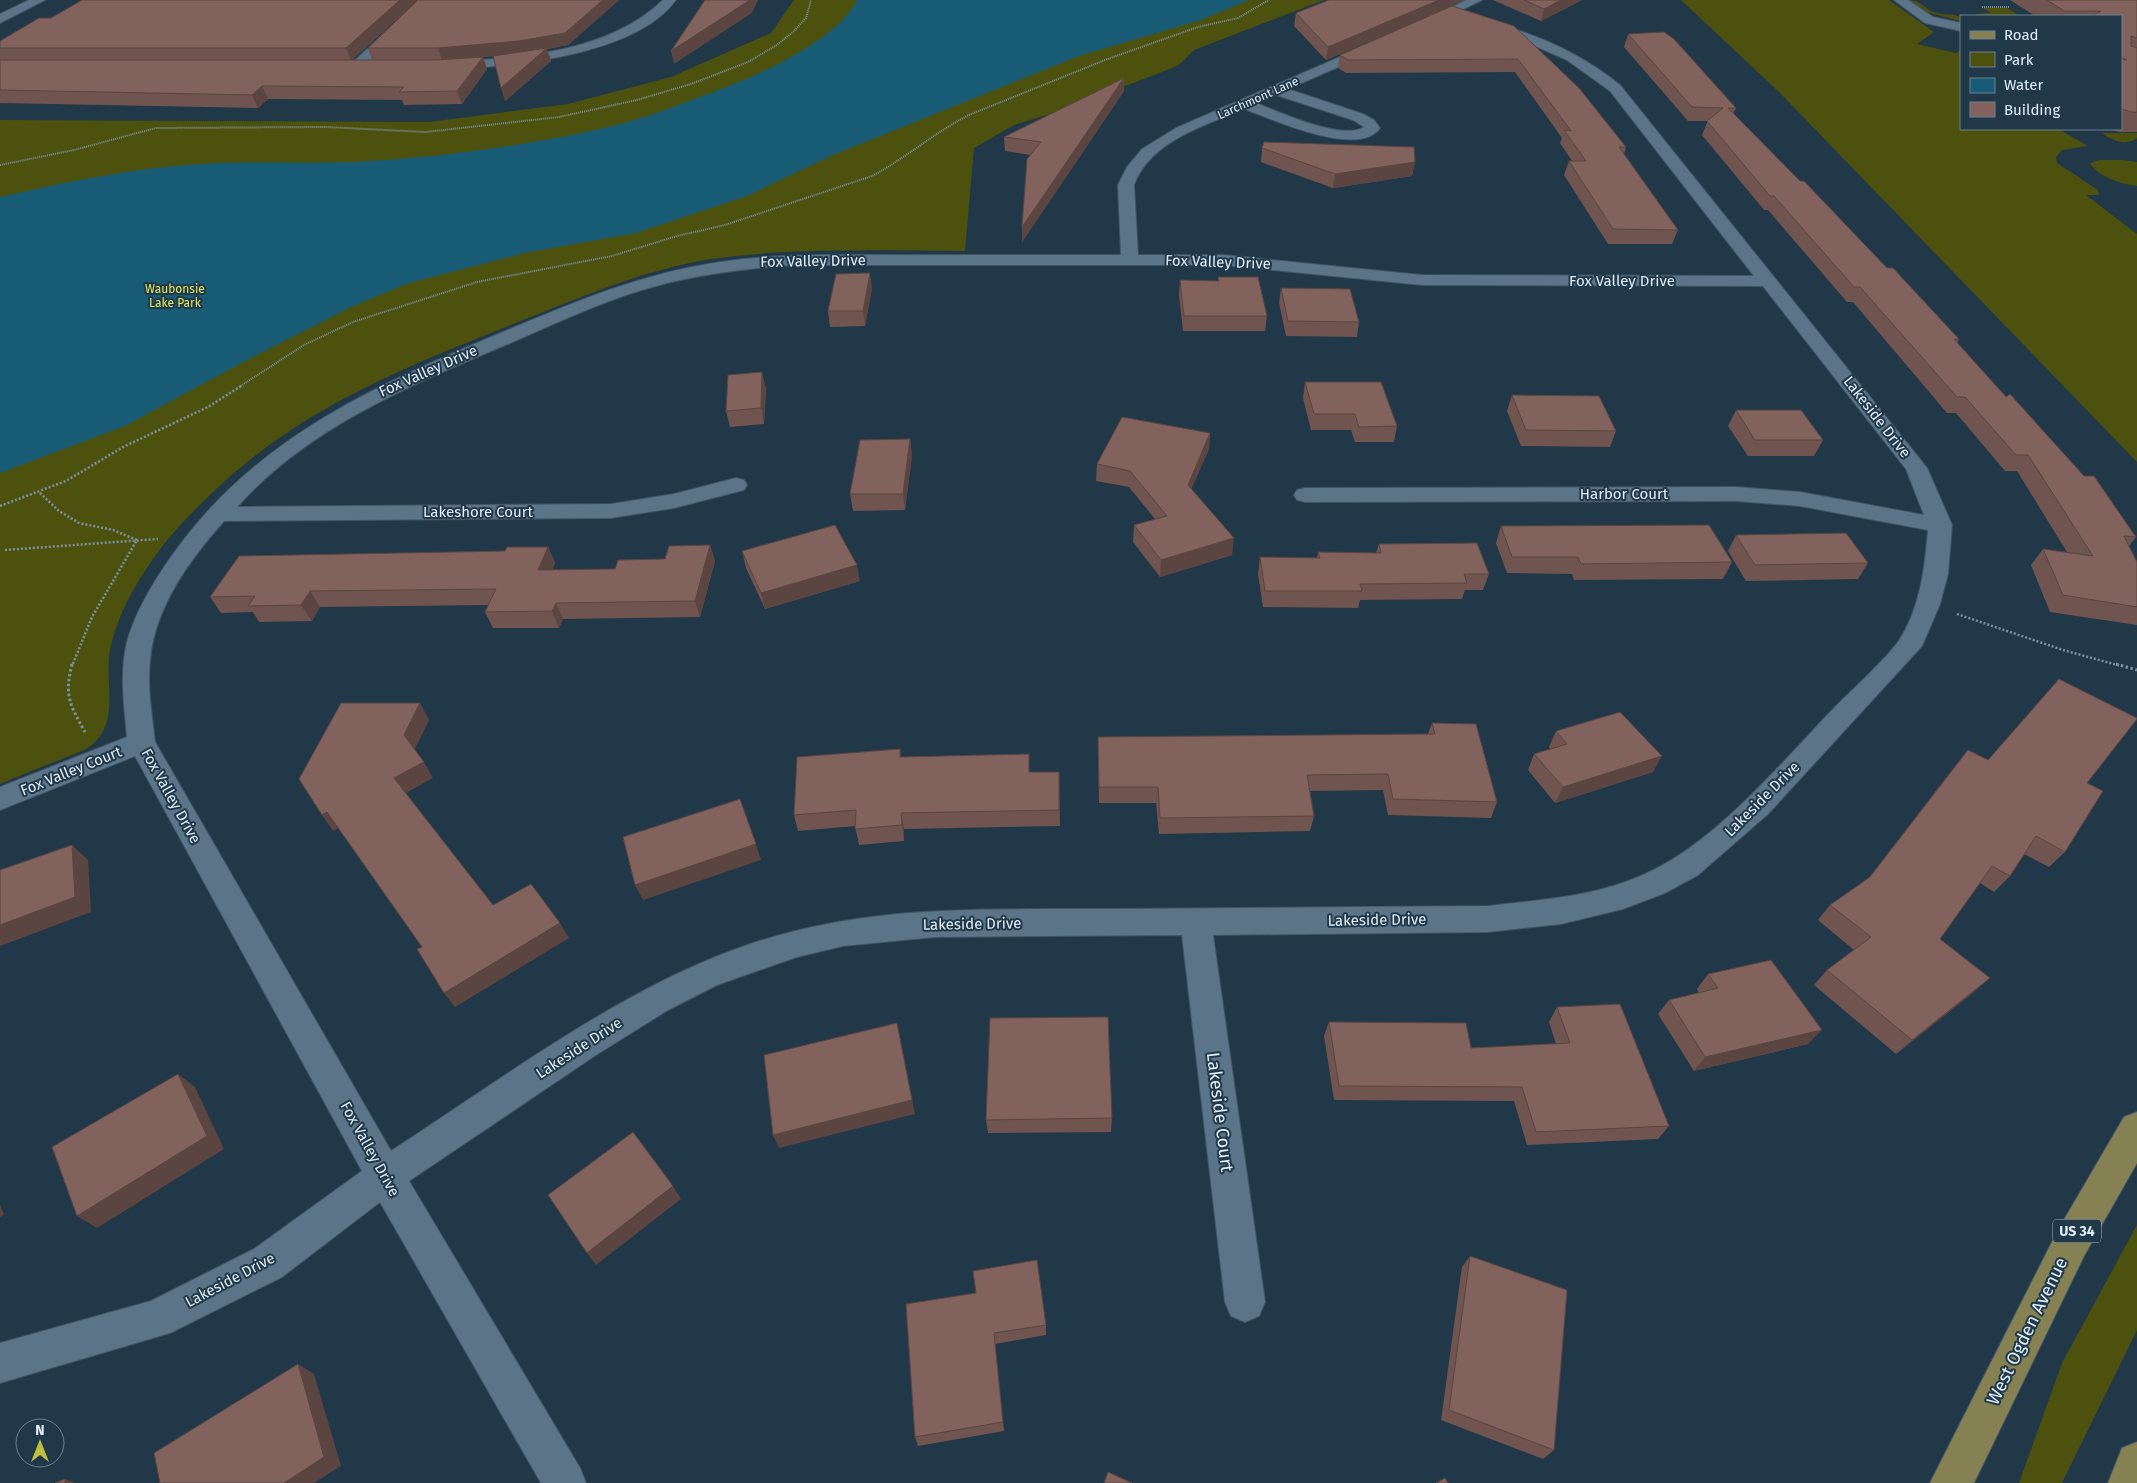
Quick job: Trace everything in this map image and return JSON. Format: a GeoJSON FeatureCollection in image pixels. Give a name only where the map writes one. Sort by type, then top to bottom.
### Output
{"type":"FeatureCollection","features":[{"type":"Feature","properties":{"kind":"main road","name":"West Ogden Avenue"},"geometry":{"type":"LineString","coordinates":[[1951,1483],[2071,1243],[2137,1129]]}},
{"type":"Feature","properties":{"kind":"main road"},"geometry":{"type":"LineString","coordinates":[[2129,1483],[2137,1463]]}},
{"type":"Feature","properties":{"kind":"street"},"geometry":{"type":"LineString","coordinates":[[0,19],[39,0]]}},
{"type":"Feature","properties":{"kind":"street"},"geometry":{"type":"LineString","coordinates":[[374,67],[351,67],[427,0]]}},
{"type":"Feature","properties":{"kind":"street"},"geometry":{"type":"LineString","coordinates":[[430,67],[496,63],[583,47],[640,25],[664,8],[670,0]]}},
{"type":"Feature","properties":{"kind":"street"},"geometry":{"type":"LineString","coordinates":[[1412,28],[1476,0]]}},
{"type":"Feature","properties":{"kind":"street"},"geometry":{"type":"LineString","coordinates":[[1900,0],[1929,20],[1960,27]]}},
{"type":"Feature","properties":{"kind":"street","name":"Lakeside Drive"},"geometry":{"type":"LineString","coordinates":[[0,1363],[156,1319],[268,1263],[384,1176],[584,1044],[656,1000],[744,960],[815,939],[886,927],[935,924],[1488,919],[1528,916],[1612,900],[1654,884],[1701,855],[1758,806],[1909,646],[1928,604],[1936,574],[1940,525],[1916,468],[1615,88],[1603,77],[1558,50],[1448,12]]}},
{"type":"Feature","properties":{"kind":"street","name":"Larchmont Lane"},"geometry":{"type":"LineString","coordinates":[[1130,260],[1126,185],[1134,164],[1161,142],[1385,41]]}},
{"type":"Feature","properties":{"kind":"street"},"geometry":{"type":"LineString","coordinates":[[1244,104],[1337,135],[1358,136],[1369,133],[1373,128],[1370,123],[1358,117],[1276,90]]}},
{"type":"Feature","properties":{"kind":"street","name":"Fox Valley Drive"},"geometry":{"type":"LineString","coordinates":[[565,1483],[384,1176],[141,742],[136,683],[141,638],[154,604],[179,560],[216,514],[252,477],[285,450],[359,403],[412,377],[608,295],[652,281],[708,268],[791,260],[1248,261],[1422,280],[1769,281]]}},
{"type":"Feature","properties":{"kind":"street","name":"Lakeshore Court"},"geometry":{"type":"LineString","coordinates":[[216,514],[611,511],[645,508],[685,500],[736,485]]}},
{"type":"Feature","properties":{"kind":"street","name":"Harbor Court"},"geometry":{"type":"LineString","coordinates":[[1305,494],[1744,494],[1800,499],[1940,525]]}},
{"type":"Feature","properties":{"kind":"street","name":"Fox Valley Court"},"geometry":{"type":"LineString","coordinates":[[0,799],[141,742]]}},
{"type":"Feature","properties":{"kind":"street","name":"Lakeside Court"},"geometry":{"type":"LineString","coordinates":[[1196,922],[1245,1302]]}},
{"type":"Feature","properties":{"kind":"path"},"geometry":{"type":"LineString","coordinates":[[0,165],[74,150],[156,128],[325,128],[426,132],[558,117],[637,100],[691,84],[748,62],[776,45],[794,31],[806,18],[811,0]]}},
{"type":"Feature","properties":{"kind":"path"},"geometry":{"type":"LineString","coordinates":[[0,506],[66,482],[152,432],[208,407],[304,346],[353,322],[477,282],[612,256],[677,236],[725,225],[831,191],[872,176],[893,165],[949,125],[969,115],[1060,80],[1105,60],[1198,27],[1238,18],[1269,0]]}},
{"type":"Feature","properties":{"kind":"path"},"geometry":{"type":"LineString","coordinates":[[1982,7],[2009,7]]}},
{"type":"Feature","properties":{"kind":"path"},"geometry":{"type":"LineString","coordinates":[[40,493],[59,511],[79,523],[113,530],[137,540]]}},
{"type":"Feature","properties":{"kind":"path"},"geometry":{"type":"LineString","coordinates":[[6,550],[160,539]]}},
{"type":"Feature","properties":{"kind":"path"},"geometry":{"type":"LineString","coordinates":[[87,735],[68,697],[70,673],[107,587],[137,540]]}},
{"type":"Feature","properties":{"kind":"path"},"geometry":{"type":"LineString","coordinates":[[1928,604],[2063,650],[2137,670]]}},
{"type":"Feature","properties":{"kind":"green space","name":"Waubonsie Lake Park"},"geometry":{"type":"Polygon","coordinates":[[[794,0],[1324,0],[1194,50],[1180,64],[1165,71],[1062,110],[1014,125],[974,148],[965,251],[806,251],[743,255],[663,269],[592,293],[438,355],[396,373],[318,413],[280,437],[209,496],[172,534],[146,569],[133,590],[114,633],[109,658],[109,713],[106,725],[99,737],[83,750],[0,784],[0,120],[429,122],[568,104],[671,77],[771,33],[794,0]]]}},
{"type":"Feature","properties":{"kind":"green space"},"geometry":{"type":"Polygon","coordinates":[[[1681,0],[1889,0],[1934,32],[1917,44],[1956,53],[1960,50],[1960,130],[2060,130],[2088,146],[2062,150],[2056,157],[2057,163],[2098,190],[2099,195],[2086,195],[2137,234],[2137,462],[1779,92],[1681,0]]]}},
{"type":"Feature","properties":{"kind":"green space"},"geometry":{"type":"Polygon","coordinates":[[[1908,0],[1920,3],[1937,13],[1958,16],[1960,21],[1926,12],[1908,0]]]}},
{"type":"Feature","properties":{"kind":"green space"},"geometry":{"type":"Polygon","coordinates":[[[1983,8],[2007,8],[2018,15],[1975,14],[1991,13],[1983,8]]]}},
{"type":"Feature","properties":{"kind":"green space"},"geometry":{"type":"Polygon","coordinates":[[[2102,133],[2137,133],[2137,138],[2128,142],[2119,142],[2102,133]]]}},
{"type":"Feature","properties":{"kind":"green space"},"geometry":{"type":"Polygon","coordinates":[[[2099,160],[2137,162],[2137,186],[2117,182],[2098,172],[2090,163],[2099,160]]]}},
{"type":"Feature","properties":{"kind":"green space"},"geometry":{"type":"Polygon","coordinates":[[[2137,1225],[2137,1330],[2062,1483],[2019,1483],[2062,1363],[2137,1225]]]}},
{"type":"Feature","properties":{"kind":"water"},"geometry":{"type":"Polygon","coordinates":[[[857,0],[1249,0],[1201,20],[1079,56],[833,155],[747,196],[636,233],[524,253],[409,283],[351,307],[249,359],[125,426],[0,473],[0,197],[125,172],[175,166],[219,163],[335,163],[414,158],[506,147],[612,126],[648,116],[702,96],[751,77],[786,60],[804,50],[836,26],[857,0]]]}},
{"type":"Feature","properties":{"kind":"building"},"geometry":{"type":"Polygon","coordinates":[[[82,0],[400,0],[346,48],[0,48],[0,41],[39,18],[51,18],[82,0]]]}},
{"type":"Feature","properties":{"kind":"building"},"geometry":{"type":"Polygon","coordinates":[[[418,0],[603,0],[565,33],[519,41],[438,48],[368,48],[418,0]]]}},
{"type":"Feature","properties":{"kind":"building"},"geometry":{"type":"Polygon","coordinates":[[[705,0],[750,0],[671,51],[705,0]]]}},
{"type":"Feature","properties":{"kind":"building"},"geometry":{"type":"Polygon","coordinates":[[[1329,0],[1439,0],[1328,47],[1296,13],[1329,0]]]}},
{"type":"Feature","properties":{"kind":"building"},"geometry":{"type":"Polygon","coordinates":[[[1524,0],[1561,0],[1544,9],[1524,0]]]}},
{"type":"Feature","properties":{"kind":"building"},"geometry":{"type":"Polygon","coordinates":[[[2047,0],[2137,0],[2137,38],[2131,36],[2131,46],[2137,48],[2137,112],[2122,109],[2122,59],[2127,60],[2122,58],[2122,15],[2094,15],[2101,11],[2064,11],[2047,0]]]}},
{"type":"Feature","properties":{"kind":"building"},"geometry":{"type":"Polygon","coordinates":[[[1452,6],[1514,26],[1579,88],[1626,147],[1619,147],[1678,230],[1613,229],[1569,161],[1586,161],[1564,130],[1571,131],[1518,59],[1348,60],[1340,55],[1452,6]]]}},
{"type":"Feature","properties":{"kind":"building"},"geometry":{"type":"Polygon","coordinates":[[[1664,32],[1674,39],[1736,108],[1728,108],[1800,181],[1804,181],[1887,268],[1893,268],[1959,339],[1954,339],[2006,397],[2010,394],[2084,476],[2094,476],[2136,537],[2124,536],[2137,562],[2137,607],[2063,595],[2043,549],[2093,556],[2028,455],[2016,455],[1965,397],[1957,397],[1860,287],[1854,287],[1774,196],[1770,196],[1707,121],[1723,108],[1692,107],[1628,34],[1664,32]]]}},
{"type":"Feature","properties":{"kind":"building"},"geometry":{"type":"Polygon","coordinates":[[[547,48],[501,88],[493,56],[547,48]]]}},
{"type":"Feature","properties":{"kind":"building"},"geometry":{"type":"Polygon","coordinates":[[[483,57],[457,91],[399,92],[404,87],[262,86],[252,95],[0,90],[0,60],[436,60],[483,57]]]}},
{"type":"Feature","properties":{"kind":"building"},"geometry":{"type":"Polygon","coordinates":[[[1124,78],[1022,227],[1027,159],[1041,142],[1004,137],[1124,78]]]}},
{"type":"Feature","properties":{"kind":"building"},"geometry":{"type":"Polygon","coordinates":[[[1264,142],[1414,147],[1415,162],[1335,174],[1262,148],[1264,142]]]}},
{"type":"Feature","properties":{"kind":"building"},"geometry":{"type":"Polygon","coordinates":[[[870,273],[863,311],[828,311],[836,274],[870,273]]]}},
{"type":"Feature","properties":{"kind":"building"},"geometry":{"type":"Polygon","coordinates":[[[1218,277],[1258,277],[1267,316],[1184,316],[1180,280],[1219,281],[1218,277]]]}},
{"type":"Feature","properties":{"kind":"building"},"geometry":{"type":"Polygon","coordinates":[[[1281,288],[1350,289],[1359,322],[1288,321],[1281,288]]]}},
{"type":"Feature","properties":{"kind":"building"},"geometry":{"type":"Polygon","coordinates":[[[762,372],[761,408],[726,411],[728,375],[762,372]]]}},
{"type":"Feature","properties":{"kind":"building"},"geometry":{"type":"Polygon","coordinates":[[[1305,382],[1381,382],[1397,426],[1359,427],[1355,414],[1314,414],[1305,382]]]}},
{"type":"Feature","properties":{"kind":"building"},"geometry":{"type":"Polygon","coordinates":[[[1512,395],[1599,396],[1616,431],[1526,430],[1512,395]]]}},
{"type":"Feature","properties":{"kind":"building"},"geometry":{"type":"Polygon","coordinates":[[[1736,410],[1801,410],[1823,440],[1755,440],[1736,410]]]}},
{"type":"Feature","properties":{"kind":"building"},"geometry":{"type":"Polygon","coordinates":[[[1122,417],[1210,433],[1188,485],[1234,538],[1161,560],[1134,525],[1167,516],[1130,471],[1097,464],[1122,417]]]}},
{"type":"Feature","properties":{"kind":"building"},"geometry":{"type":"Polygon","coordinates":[[[910,439],[903,494],[850,494],[860,440],[910,439]]]}},
{"type":"Feature","properties":{"kind":"building"},"geometry":{"type":"Polygon","coordinates":[[[835,525],[857,565],[761,593],[742,551],[835,525]]]}},
{"type":"Feature","properties":{"kind":"building"},"geometry":{"type":"Polygon","coordinates":[[[1709,525],[1732,562],[1581,564],[1578,557],[1512,557],[1501,526],[1709,525]]]}},
{"type":"Feature","properties":{"kind":"building"},"geometry":{"type":"Polygon","coordinates":[[[1846,533],[1868,563],[1755,565],[1736,535],[1846,533]]]}},
{"type":"Feature","properties":{"kind":"building"},"geometry":{"type":"Polygon","coordinates":[[[1477,543],[1489,574],[1464,574],[1467,583],[1360,584],[1362,591],[1265,591],[1260,557],[1320,558],[1318,552],[1381,553],[1379,544],[1477,543]]]}},
{"type":"Feature","properties":{"kind":"building"},"geometry":{"type":"Polygon","coordinates":[[[710,545],[695,601],[556,603],[552,611],[485,612],[496,589],[310,591],[301,605],[248,606],[255,596],[210,597],[239,556],[505,551],[507,547],[548,547],[538,570],[615,569],[618,560],[665,559],[669,546],[710,545]]]}},
{"type":"Feature","properties":{"kind":"building"},"geometry":{"type":"Polygon","coordinates":[[[2059,679],[2137,719],[2087,783],[2103,791],[2065,852],[2036,836],[2010,876],[1992,866],[1940,939],[1990,978],[1912,1040],[1827,970],[1871,937],[1830,905],[1870,877],[1968,750],[1988,760],[2059,679]]]}},
{"type":"Feature","properties":{"kind":"building"},"geometry":{"type":"Polygon","coordinates":[[[341,703],[420,703],[404,735],[424,762],[394,778],[493,905],[531,884],[560,923],[444,993],[417,949],[422,947],[327,812],[322,815],[299,779],[341,703]]]}},
{"type":"Feature","properties":{"kind":"building"},"geometry":{"type":"Polygon","coordinates":[[[1620,712],[1662,756],[1563,787],[1534,754],[1567,744],[1556,731],[1620,712]]]}},
{"type":"Feature","properties":{"kind":"building"},"geometry":{"type":"Polygon","coordinates":[[[1432,723],[1476,724],[1497,802],[1393,799],[1388,774],[1307,775],[1314,816],[1160,818],[1158,787],[1099,787],[1098,737],[1435,734],[1432,723]]]}},
{"type":"Feature","properties":{"kind":"building"},"geometry":{"type":"Polygon","coordinates":[[[900,749],[900,757],[1029,754],[1029,772],[1059,772],[1059,810],[901,813],[902,825],[855,829],[856,810],[794,815],[797,757],[900,749]]]}},
{"type":"Feature","properties":{"kind":"building"},"geometry":{"type":"Polygon","coordinates":[[[740,799],[756,844],[635,885],[623,837],[740,799]]]}},
{"type":"Feature","properties":{"kind":"building"},"geometry":{"type":"Polygon","coordinates":[[[72,845],[75,897],[0,925],[0,870],[72,845]]]}},
{"type":"Feature","properties":{"kind":"building"},"geometry":{"type":"Polygon","coordinates":[[[1771,960],[1822,1030],[1705,1057],[1669,1000],[1718,988],[1708,974],[1771,960]]]}},
{"type":"Feature","properties":{"kind":"building"},"geometry":{"type":"Polygon","coordinates":[[[1620,1004],[1669,1126],[1536,1132],[1522,1087],[1339,1086],[1329,1022],[1466,1023],[1471,1048],[1570,1043],[1557,1007],[1620,1004]]]}},
{"type":"Feature","properties":{"kind":"building"},"geometry":{"type":"Polygon","coordinates":[[[1108,1017],[1112,1118],[986,1120],[990,1018],[1108,1017]]]}},
{"type":"Feature","properties":{"kind":"building"},"geometry":{"type":"Polygon","coordinates":[[[897,1023],[912,1100],[773,1135],[764,1055],[897,1023]]]}},
{"type":"Feature","properties":{"kind":"building"},"geometry":{"type":"Polygon","coordinates":[[[178,1074],[207,1136],[77,1216],[52,1147],[178,1074]]]}},
{"type":"Feature","properties":{"kind":"building"},"geometry":{"type":"Polygon","coordinates":[[[633,1132],[673,1186],[587,1253],[548,1195],[633,1132]]]}},
{"type":"Feature","properties":{"kind":"building"},"geometry":{"type":"Polygon","coordinates":[[[1470,1256],[1567,1290],[1554,1450],[1449,1410],[1470,1256]]]}},
{"type":"Feature","properties":{"kind":"building"},"geometry":{"type":"Polygon","coordinates":[[[1037,1260],[1046,1325],[994,1333],[1003,1422],[915,1437],[906,1304],[976,1293],[973,1271],[1037,1260]]]}},
{"type":"Feature","properties":{"kind":"building"},"geometry":{"type":"Polygon","coordinates":[[[298,1364],[324,1457],[284,1483],[160,1483],[154,1453],[298,1364]]]}},
{"type":"Feature","properties":{"kind":"building"},"geometry":{"type":"Polygon","coordinates":[[[1108,1472],[1132,1483],[1104,1483],[1108,1472]]]}},
{"type":"Feature","properties":{"kind":"building"},"geometry":{"type":"Polygon","coordinates":[[[1445,1478],[1448,1483],[1436,1483],[1445,1478]]]}},
{"type":"Feature","properties":{"kind":"building"},"geometry":{"type":"Polygon","coordinates":[[[65,1479],[65,1483],[55,1483],[65,1479]]]}}]}
